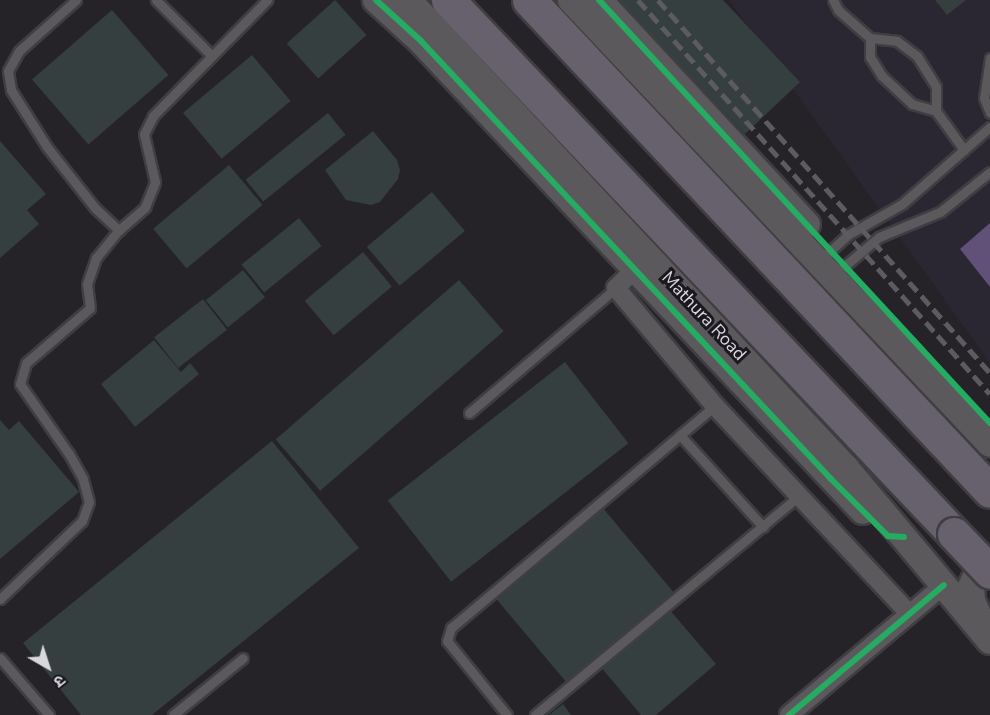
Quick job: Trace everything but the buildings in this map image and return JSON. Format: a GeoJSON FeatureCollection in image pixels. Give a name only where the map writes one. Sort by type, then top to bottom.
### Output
{"type":"FeatureCollection","features":[{"type":"Feature","properties":{"kind":"highway","name":"Mathura Road"},"geometry":{"type":"LineString","coordinates":[[448,0],[990,572]]}},
{"type":"Feature","properties":{"kind":"highway"},"geometry":{"type":"LineString","coordinates":[[529,0],[990,491]]}},
{"type":"Feature","properties":{"kind":"main road"},"geometry":{"type":"LineString","coordinates":[[375,0],[434,41],[635,269],[831,479],[888,536],[904,537]]}},
{"type":"Feature","properties":{"kind":"main road","name":"Mathura Road"},"geometry":{"type":"LineString","coordinates":[[408,0],[434,41],[846,468],[990,641]]}},
{"type":"Feature","properties":{"kind":"main road"},"geometry":{"type":"LineString","coordinates":[[571,0],[990,423]]}},
{"type":"Feature","properties":{"kind":"main road"},"geometry":{"type":"LineString","coordinates":[[599,0],[990,444]]}},
{"type":"Feature","properties":{"kind":"main road"},"geometry":{"type":"LineString","coordinates":[[990,561],[977,574],[971,587],[972,601],[990,641]]}},
{"type":"Feature","properties":{"kind":"street"},"geometry":{"type":"LineString","coordinates":[[635,269],[616,288],[715,406],[909,613]]}},
{"type":"Feature","properties":{"kind":"street"},"geometry":{"type":"LineString","coordinates":[[789,715],[944,585]]}},
{"type":"Feature","properties":{"kind":"lane"},"geometry":{"type":"LineString","coordinates":[[76,0],[19,51],[8,71],[11,90],[47,147],[95,208],[119,230]]}},
{"type":"Feature","properties":{"kind":"lane"},"geometry":{"type":"LineString","coordinates":[[156,0],[212,56]]}},
{"type":"Feature","properties":{"kind":"lane"},"geometry":{"type":"LineString","coordinates":[[0,599],[82,521],[89,502],[83,479],[69,454],[20,384],[26,363],[90,309],[87,284],[96,258],[119,230],[145,207],[155,182],[144,134],[153,116],[267,0]]}},
{"type":"Feature","properties":{"kind":"lane"},"geometry":{"type":"LineString","coordinates":[[833,0],[838,10],[870,38],[897,41],[917,56],[936,87],[936,111],[964,150]]}},
{"type":"Feature","properties":{"kind":"lane"},"geometry":{"type":"LineString","coordinates":[[870,38],[870,57],[882,76],[912,104],[936,111]]}},
{"type":"Feature","properties":{"kind":"lane"},"geometry":{"type":"LineString","coordinates":[[990,58],[984,98],[990,113]]}},
{"type":"Feature","properties":{"kind":"lane"},"geometry":{"type":"LineString","coordinates":[[831,263],[862,227],[902,204],[990,127]]}},
{"type":"Feature","properties":{"kind":"lane"},"geometry":{"type":"LineString","coordinates":[[831,263],[874,240],[940,212],[990,172]]}},
{"type":"Feature","properties":{"kind":"lane"},"geometry":{"type":"LineString","coordinates":[[862,227],[874,240]]}},
{"type":"Feature","properties":{"kind":"lane"},"geometry":{"type":"LineString","coordinates":[[469,413],[616,288]]}},
{"type":"Feature","properties":{"kind":"lane"},"geometry":{"type":"LineString","coordinates":[[507,715],[447,641],[451,628],[715,406]]}},
{"type":"Feature","properties":{"kind":"lane"},"geometry":{"type":"LineString","coordinates":[[680,435],[763,526]]}},
{"type":"Feature","properties":{"kind":"lane"},"geometry":{"type":"LineString","coordinates":[[535,715],[799,496]]}},
{"type":"Feature","properties":{"kind":"lane"},"geometry":{"type":"LineString","coordinates":[[0,658],[49,715]]}},
{"type":"Feature","properties":{"kind":"lane"},"geometry":{"type":"LineString","coordinates":[[173,715],[243,658]]}},
{"type":"Feature","properties":{"kind":"shaded area"},"geometry":{"type":"Polygon","coordinates":[[[729,0],[990,0],[990,363],[729,0]]]}},
{"type":"Feature","properties":{"kind":"shaded area"},"geometry":{"type":"Polygon","coordinates":[[[990,223],[990,287],[960,249],[990,223]]]}},
{"type":"Feature","properties":{"kind":"railway"},"geometry":{"type":"LineString","coordinates":[[638,0],[990,394]]}},
{"type":"Feature","properties":{"kind":"railway"},"geometry":{"type":"LineString","coordinates":[[658,0],[990,372]]}},
{"type":"Feature","properties":{"kind":"cycle path"},"geometry":{"type":"LineString","coordinates":[[376,0],[421,41],[831,479],[888,536],[904,537]]}},
{"type":"Feature","properties":{"kind":"cycle path"},"geometry":{"type":"LineString","coordinates":[[599,0],[990,423]]}},
{"type":"Feature","properties":{"kind":"cycle path"},"geometry":{"type":"LineString","coordinates":[[789,715],[944,585]]}}]}
